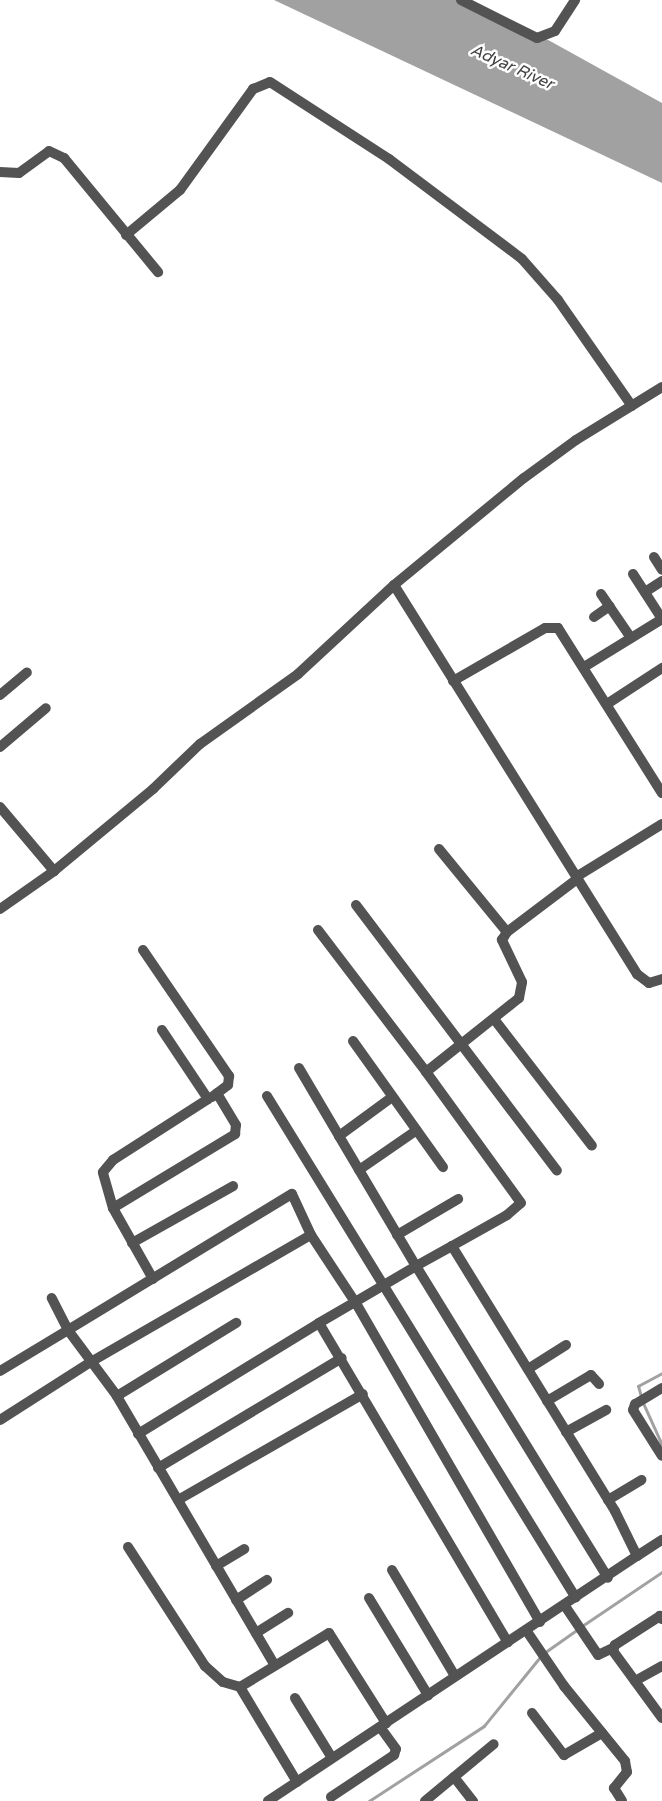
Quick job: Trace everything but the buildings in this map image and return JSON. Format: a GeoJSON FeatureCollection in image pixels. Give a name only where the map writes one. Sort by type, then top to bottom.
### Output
{"type":"FeatureCollection","features":[{"type":"Feature","properties":{"kind":"street"},"geometry":{"type":"LineString","coordinates":[[461,0],[537,38],[555,30],[574,0]]}},
{"type":"Feature","properties":{"kind":"street"},"geometry":{"type":"LineString","coordinates":[[126,235],[168,203],[253,89],[270,82],[389,158],[522,259],[558,300],[632,406]]}},
{"type":"Feature","properties":{"kind":"street"},"geometry":{"type":"LineString","coordinates":[[0,172],[19,172],[49,151],[64,158],[158,272]]}},
{"type":"Feature","properties":{"kind":"street"},"geometry":{"type":"LineString","coordinates":[[0,909],[54,871],[153,789],[200,744],[319,657],[394,585],[524,478],[662,388]]}},
{"type":"Feature","properties":{"kind":"street"},"geometry":{"type":"LineString","coordinates":[[654,557],[662,570]]}},
{"type":"Feature","properties":{"kind":"street"},"geometry":{"type":"LineString","coordinates":[[584,667],[662,619],[633,574]]}},
{"type":"Feature","properties":{"kind":"street"},"geometry":{"type":"LineString","coordinates":[[645,592],[662,581]]}},
{"type":"Feature","properties":{"kind":"street"},"geometry":{"type":"LineString","coordinates":[[394,585],[637,974],[649,983],[662,979]]}},
{"type":"Feature","properties":{"kind":"street"},"geometry":{"type":"LineString","coordinates":[[601,594],[631,638]]}},
{"type":"Feature","properties":{"kind":"street"},"geometry":{"type":"LineString","coordinates":[[594,617],[610,606]]}},
{"type":"Feature","properties":{"kind":"street"},"geometry":{"type":"LineString","coordinates":[[453,681],[553,626],[584,667],[662,793]]}},
{"type":"Feature","properties":{"kind":"street"},"geometry":{"type":"LineString","coordinates":[[606,704],[662,668]]}},
{"type":"Feature","properties":{"kind":"street"},"geometry":{"type":"LineString","coordinates":[[0,696],[27,672]]}},
{"type":"Feature","properties":{"kind":"street"},"geometry":{"type":"LineString","coordinates":[[0,747],[46,708]]}},
{"type":"Feature","properties":{"kind":"street"},"geometry":{"type":"LineString","coordinates":[[2,813],[54,871]]}},
{"type":"Feature","properties":{"kind":"street"},"geometry":{"type":"LineString","coordinates":[[426,1072],[519,998],[523,989],[502,947],[507,932],[577,878],[662,824]]}},
{"type":"Feature","properties":{"kind":"street"},"geometry":{"type":"LineString","coordinates":[[439,849],[507,932]]}},
{"type":"Feature","properties":{"kind":"street"},"geometry":{"type":"LineString","coordinates":[[356,905],[557,1171]]}},
{"type":"Feature","properties":{"kind":"street"},"geometry":{"type":"LineString","coordinates":[[138,1434],[354,1302],[507,1215],[521,1203],[426,1072],[318,930]]}},
{"type":"Feature","properties":{"kind":"street"},"geometry":{"type":"LineString","coordinates":[[143,950],[229,1076],[228,1085],[106,1167],[103,1172],[113,1208],[153,1279]]}},
{"type":"Feature","properties":{"kind":"street"},"geometry":{"type":"LineString","coordinates":[[494,1019],[592,1146]]}},
{"type":"Feature","properties":{"kind":"street"},"geometry":{"type":"LineString","coordinates":[[113,1208],[235,1134],[236,1125],[162,1030]]}},
{"type":"Feature","properties":{"kind":"street"},"geometry":{"type":"LineString","coordinates":[[353,1041],[443,1167]]}},
{"type":"Feature","properties":{"kind":"street"},"geometry":{"type":"LineString","coordinates":[[299,1068],[416,1266],[608,1578]]}},
{"type":"Feature","properties":{"kind":"street"},"geometry":{"type":"LineString","coordinates":[[268,1096],[576,1598]]}},
{"type":"Feature","properties":{"kind":"street"},"geometry":{"type":"LineString","coordinates":[[339,1136],[392,1097]]}},
{"type":"Feature","properties":{"kind":"street"},"geometry":{"type":"LineString","coordinates":[[359,1170],[417,1130]]}},
{"type":"Feature","properties":{"kind":"street"},"geometry":{"type":"LineString","coordinates":[[132,1243],[233,1186]]}},
{"type":"Feature","properties":{"kind":"street"},"geometry":{"type":"LineString","coordinates":[[0,1371],[292,1194],[310,1235],[354,1302],[540,1622]]}},
{"type":"Feature","properties":{"kind":"street"},"geometry":{"type":"LineString","coordinates":[[398,1235],[458,1200]]}},
{"type":"Feature","properties":{"kind":"street"},"geometry":{"type":"LineString","coordinates":[[0,1420],[89,1363],[310,1235]]}},
{"type":"Feature","properties":{"kind":"street"},"geometry":{"type":"LineString","coordinates":[[452,1246],[608,1500],[637,1556]]}},
{"type":"Feature","properties":{"kind":"street"},"geometry":{"type":"LineString","coordinates":[[52,1298],[68,1330],[89,1363],[117,1396],[274,1664]]}},
{"type":"Feature","properties":{"kind":"street"},"geometry":{"type":"LineString","coordinates":[[117,1396],[236,1323]]}},
{"type":"Feature","properties":{"kind":"street"},"geometry":{"type":"LineString","coordinates":[[319,1323],[342,1358],[508,1642]]}},
{"type":"Feature","properties":{"kind":"street"},"geometry":{"type":"LineString","coordinates":[[528,1369],[566,1345]]}},
{"type":"Feature","properties":{"kind":"street"},"geometry":{"type":"LineString","coordinates":[[158,1468],[342,1358]]}},
{"type":"Feature","properties":{"kind":"street"},"geometry":{"type":"LineString","coordinates":[[547,1401],[591,1375],[599,1384]]}},
{"type":"Feature","properties":{"kind":"street"},"geometry":{"type":"LineString","coordinates":[[662,1388],[635,1404],[633,1410],[662,1456]]}},
{"type":"Feature","properties":{"kind":"street"},"geometry":{"type":"LineString","coordinates":[[178,1500],[363,1394]]}},
{"type":"Feature","properties":{"kind":"street"},"geometry":{"type":"LineString","coordinates":[[566,1432],[606,1410]]}},
{"type":"Feature","properties":{"kind":"street"},"geometry":{"type":"LineString","coordinates":[[608,1500],[641,1480]]}},
{"type":"Feature","properties":{"kind":"street"},"geometry":{"type":"LineString","coordinates":[[268,1801],[455,1676],[608,1578],[662,1540]]}},
{"type":"Feature","properties":{"kind":"street"},"geometry":{"type":"LineString","coordinates":[[128,1547],[205,1666],[223,1682],[240,1687],[297,1782]]}},
{"type":"Feature","properties":{"kind":"street"},"geometry":{"type":"LineString","coordinates":[[216,1566],[244,1549]]}},
{"type":"Feature","properties":{"kind":"street"},"geometry":{"type":"LineString","coordinates":[[392,1570],[455,1676]]}},
{"type":"Feature","properties":{"kind":"street"},"geometry":{"type":"LineString","coordinates":[[236,1600],[268,1580]]}},
{"type":"Feature","properties":{"kind":"street"},"geometry":{"type":"LineString","coordinates":[[369,1598],[428,1695]]}},
{"type":"Feature","properties":{"kind":"street"},"geometry":{"type":"LineString","coordinates":[[564,1606],[598,1654],[613,1648],[660,1616],[662,1619]]}},
{"type":"Feature","properties":{"kind":"street"},"geometry":{"type":"LineString","coordinates":[[256,1633],[288,1613]]}},
{"type":"Feature","properties":{"kind":"street"},"geometry":{"type":"LineString","coordinates":[[526,1630],[627,1766],[614,1788],[622,1801]]}},
{"type":"Feature","properties":{"kind":"street"},"geometry":{"type":"LineString","coordinates":[[240,1687],[274,1664],[329,1633],[396,1750],[394,1755],[331,1797]]}},
{"type":"Feature","properties":{"kind":"street"},"geometry":{"type":"LineString","coordinates":[[613,1648],[662,1718]]}},
{"type":"Feature","properties":{"kind":"street"},"geometry":{"type":"LineString","coordinates":[[635,1680],[662,1666]]}},
{"type":"Feature","properties":{"kind":"street"},"geometry":{"type":"LineString","coordinates":[[296,1698],[332,1758]]}},
{"type":"Feature","properties":{"kind":"street"},"geometry":{"type":"LineString","coordinates":[[532,1713],[564,1755],[602,1733]]}},
{"type":"Feature","properties":{"kind":"street"},"geometry":{"type":"LineString","coordinates":[[425,1801],[494,1744]]}},
{"type":"Feature","properties":{"kind":"street"},"geometry":{"type":"LineString","coordinates":[[454,1777],[473,1801]]}},
{"type":"Feature","properties":{"kind":"water","name":"Adyar River"},"geometry":{"type":"Polygon","coordinates":[[[274,0],[462,0],[550,41],[662,103],[662,183],[274,0]]]}},
{"type":"Feature","properties":{"kind":"waterway"},"geometry":{"type":"LineString","coordinates":[[641,1397],[638,1386],[662,1373]]}},
{"type":"Feature","properties":{"kind":"waterway"},"geometry":{"type":"LineString","coordinates":[[643,1402],[662,1444]]}},
{"type":"Feature","properties":{"kind":"waterway"},"geometry":{"type":"LineString","coordinates":[[582,1626],[662,1572]]}},
{"type":"Feature","properties":{"kind":"waterway"},"geometry":{"type":"LineString","coordinates":[[544,1653],[578,1629]]}},
{"type":"Feature","properties":{"kind":"waterway"},"geometry":{"type":"LineString","coordinates":[[369,1801],[484,1726],[540,1657]]}}]}
